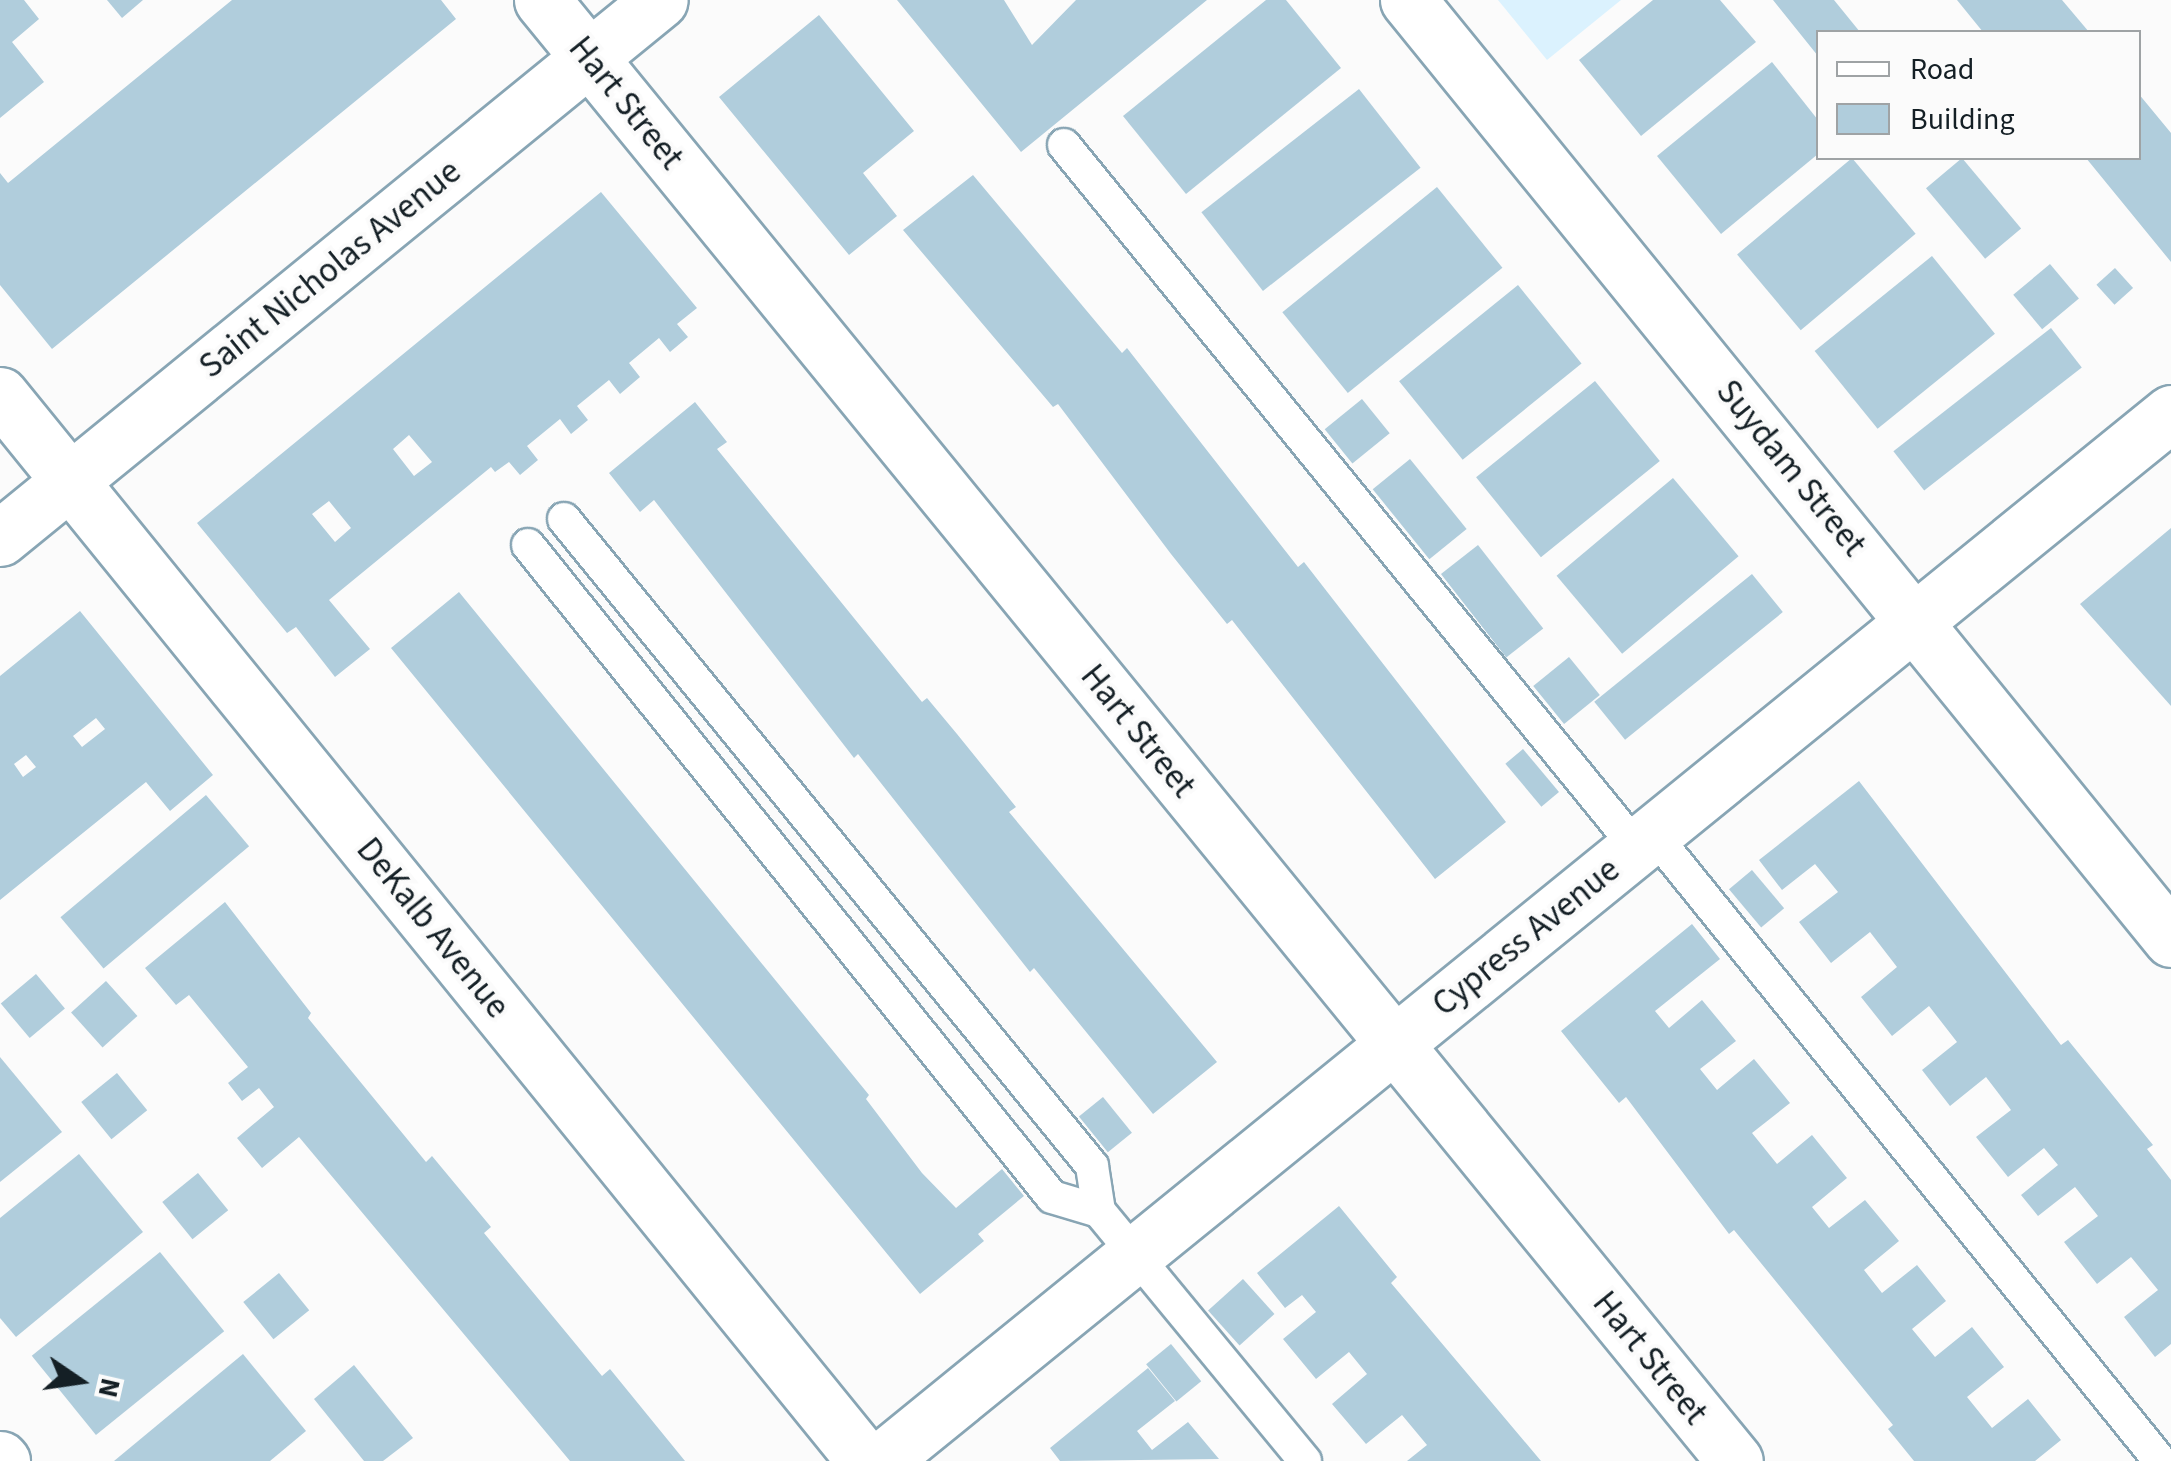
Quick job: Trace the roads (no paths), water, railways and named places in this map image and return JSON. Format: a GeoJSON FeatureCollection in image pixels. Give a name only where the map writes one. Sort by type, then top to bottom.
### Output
{"type":"FeatureCollection","features":[{"type":"Feature","properties":{"kind":"street","name":"Hart Street"},"geometry":{"type":"LineString","coordinates":[[542,0],[1735,1461]]}},
{"type":"Feature","properties":{"kind":"street","name":"Saint Nicholas Avenue"},"geometry":{"type":"LineString","coordinates":[[0,538],[660,0]]}},
{"type":"Feature","properties":{"kind":"street","name":"Suydam Street"},"geometry":{"type":"LineString","coordinates":[[1408,0],[1918,621],[2171,939]]}},
{"type":"Feature","properties":{"kind":"street","name":"DeKalb Avenue"},"geometry":{"type":"LineString","coordinates":[[0,395],[865,1461]]}},
{"type":"Feature","properties":{"kind":"street","name":"Cypress Avenue"},"geometry":{"type":"LineString","coordinates":[[881,1461],[2170,414]]}},
{"type":"Feature","properties":{"kind":"lane"},"geometry":{"type":"LineString","coordinates":[[1064,145],[2160,1461]]}},
{"type":"Feature","properties":{"kind":"lane"},"geometry":{"type":"LineString","coordinates":[[564,519],[1092,1166],[1099,1211],[1305,1461]]}},
{"type":"Feature","properties":{"kind":"lane"},"geometry":{"type":"LineString","coordinates":[[528,545],[1052,1197],[1099,1211]]}}]}
